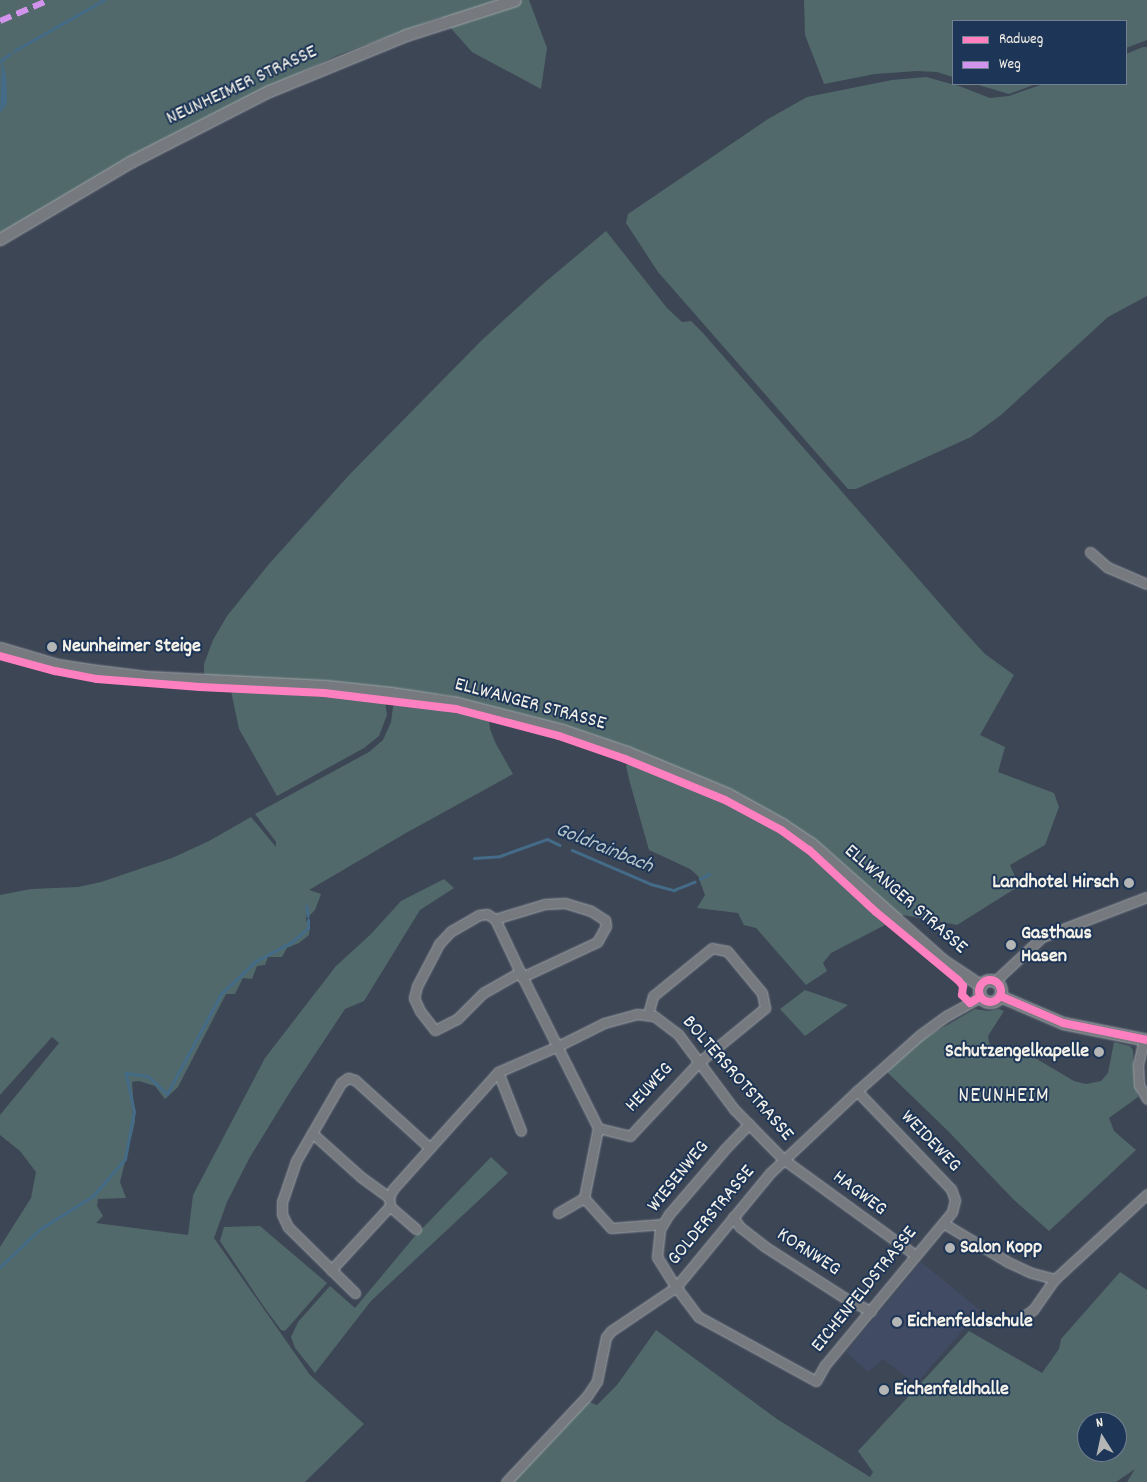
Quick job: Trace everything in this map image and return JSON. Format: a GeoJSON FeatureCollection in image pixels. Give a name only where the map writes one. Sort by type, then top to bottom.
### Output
{"type":"FeatureCollection","features":[{"type":"Feature","properties":{"kind":"street","name":"NEUNHEIMER STRASSE"},"geometry":{"type":"LineString","coordinates":[[0,240],[130,162],[269,91],[406,36],[515,0]]}},
{"type":"Feature","properties":{"kind":"street"},"geometry":{"type":"LineString","coordinates":[[1090,552],[1107,567],[1147,584]]}},
{"type":"Feature","properties":{"kind":"street","name":"ELLWANGER STRASSE"},"geometry":{"type":"LineString","coordinates":[[0,648],[56,664],[97,671],[155,677],[325,686],[457,703],[562,730],[618,749],[728,794],[782,824],[819,850],[944,961],[980,985]]}},
{"type":"Feature","properties":{"kind":"street"},"geometry":{"type":"LineString","coordinates":[[996,981],[1042,937],[1147,897]]}},
{"type":"Feature","properties":{"kind":"street"},"geometry":{"type":"LineString","coordinates":[[495,919],[545,904],[565,903],[591,911],[605,920],[606,926],[597,942],[521,974],[483,993],[456,1019],[434,1030],[420,1011],[414,998],[417,986],[438,944],[451,931],[479,915],[487,914],[495,919],[521,974],[598,1128],[584,1198],[558,1213]]}},
{"type":"Feature","properties":{"kind":"street"},"geometry":{"type":"LineString","coordinates":[[331,1270],[389,1201],[394,1189],[498,1072],[558,1046],[604,1023],[637,1014],[648,1015],[653,996],[712,948],[727,951],[762,993],[765,1008],[698,1063]]}},
{"type":"Feature","properties":{"kind":"street"},"geometry":{"type":"LineString","coordinates":[[987,980],[996,981],[1001,988],[1000,996],[997,1000],[988,1002],[980,997],[980,985],[987,980]]}},
{"type":"Feature","properties":{"kind":"street"},"geometry":{"type":"LineString","coordinates":[[1000,996],[1063,1023],[1146,1040],[1138,1064],[1139,1085],[1147,1100]]}},
{"type":"Feature","properties":{"kind":"street","name":"GOLDERSTRASSE"},"geometry":{"type":"LineString","coordinates":[[506,1482],[587,1396],[597,1381],[606,1337],[610,1331],[676,1287],[732,1217],[784,1159],[858,1090],[920,1035],[948,1015],[980,997]]}},
{"type":"Feature","properties":{"kind":"street","name":"BOLTERSROTSTRASSE"},"geometry":{"type":"LineString","coordinates":[[648,1015],[654,1016],[678,1034],[734,1109],[784,1159]]}},
{"type":"Feature","properties":{"kind":"street","name":"HEUWEG"},"geometry":{"type":"LineString","coordinates":[[598,1128],[630,1136],[698,1063]]}},
{"type":"Feature","properties":{"kind":"street"},"geometry":{"type":"LineString","coordinates":[[498,1072],[521,1131]]}},
{"type":"Feature","properties":{"kind":"street"},"geometry":{"type":"LineString","coordinates":[[355,1293],[288,1227],[282,1214],[282,1202],[290,1177],[312,1133],[341,1083],[348,1078],[355,1080],[430,1148]]}},
{"type":"Feature","properties":{"kind":"street","name":"WEIDEWEG"},"geometry":{"type":"LineString","coordinates":[[858,1090],[951,1189],[955,1200],[952,1212],[943,1223]]}},
{"type":"Feature","properties":{"kind":"street","name":"WIESENWEG"},"geometry":{"type":"LineString","coordinates":[[749,1124],[725,1149],[663,1224],[660,1229],[657,1256],[676,1287],[699,1317],[816,1381]]}},
{"type":"Feature","properties":{"kind":"street"},"geometry":{"type":"LineString","coordinates":[[312,1133],[389,1201],[416,1229]]}},
{"type":"Feature","properties":{"kind":"street","name":"HAGWEG"},"geometry":{"type":"LineString","coordinates":[[784,1159],[916,1255]]}},
{"type":"Feature","properties":{"kind":"street"},"geometry":{"type":"LineString","coordinates":[[1024,1316],[1032,1310],[1055,1279],[1147,1194]]}},
{"type":"Feature","properties":{"kind":"street"},"geometry":{"type":"LineString","coordinates":[[584,1198],[611,1228],[663,1224]]}},
{"type":"Feature","properties":{"kind":"street","name":"KORNWEG"},"geometry":{"type":"LineString","coordinates":[[732,1217],[740,1227],[764,1246],[845,1298],[871,1311]]}},
{"type":"Feature","properties":{"kind":"street"},"geometry":{"type":"LineString","coordinates":[[943,1223],[1008,1262],[1032,1273],[1055,1279]]}},
{"type":"Feature","properties":{"kind":"street","name":"EICHENFELDSTRASSE"},"geometry":{"type":"LineString","coordinates":[[816,1381],[825,1365],[943,1223]]}},
{"type":"Feature","properties":{"kind":"shaded area"},"geometry":{"type":"Polygon","coordinates":[[[2,60],[6,76],[7,103],[0,114],[2,60]]]}},
{"type":"Feature","properties":{"kind":"shaded area"},"geometry":{"type":"Polygon","coordinates":[[[921,1262],[980,1310],[916,1384],[883,1359],[868,1372],[846,1352],[921,1262]]]}},
{"type":"Feature","properties":{"kind":"green space"},"geometry":{"type":"Polygon","coordinates":[[[0,0],[529,0],[547,48],[541,89],[472,52],[441,17],[338,55],[256,93],[0,239],[0,0]]]}},
{"type":"Feature","properties":{"kind":"green space"},"geometry":{"type":"Polygon","coordinates":[[[804,0],[1147,0],[1147,40],[1127,48],[1127,20],[952,20],[952,77],[937,72],[917,71],[875,74],[824,84],[805,35],[804,0]]]}},
{"type":"Feature","properties":{"kind":"green space"},"geometry":{"type":"Polygon","coordinates":[[[1147,47],[1147,296],[1108,317],[1001,415],[971,437],[856,489],[848,489],[658,272],[626,223],[628,214],[768,119],[807,97],[892,80],[926,77],[959,86],[990,98],[1009,96],[1040,85],[1127,85],[1127,54],[1147,47]]]}},
{"type":"Feature","properties":{"kind":"green space"},"geometry":{"type":"Polygon","coordinates":[[[978,85],[1033,85],[1009,94],[978,85]]]}},
{"type":"Feature","properties":{"kind":"green space"},"geometry":{"type":"Polygon","coordinates":[[[606,231],[667,308],[682,322],[691,321],[703,333],[963,630],[985,654],[1014,675],[980,735],[1005,747],[998,772],[1054,793],[1059,807],[1045,845],[1010,865],[1019,886],[957,925],[903,915],[900,917],[746,799],[517,714],[446,695],[293,681],[206,676],[204,673],[204,664],[213,640],[227,616],[269,564],[351,473],[482,340],[543,284],[606,231]]]}},
{"type":"Feature","properties":{"kind":"green space"},"geometry":{"type":"Polygon","coordinates":[[[231,691],[385,701],[387,715],[379,736],[364,748],[277,796],[239,729],[231,691]]]}},
{"type":"Feature","properties":{"kind":"green space"},"geometry":{"type":"Polygon","coordinates":[[[396,703],[489,719],[490,729],[496,744],[513,774],[406,833],[309,890],[321,894],[315,910],[310,915],[306,915],[306,921],[310,922],[309,935],[299,943],[287,948],[282,957],[268,957],[265,965],[257,966],[252,979],[243,978],[235,994],[226,994],[178,1087],[165,1099],[155,1086],[139,1081],[132,1082],[135,1122],[120,1182],[126,1198],[98,1199],[97,1206],[103,1216],[96,1223],[188,1235],[193,1195],[265,1058],[336,966],[371,934],[401,901],[444,879],[454,888],[420,910],[364,1001],[345,1009],[290,1092],[250,1157],[227,1202],[214,1238],[310,1375],[364,1424],[305,1482],[0,1482],[0,1247],[31,1198],[36,1172],[20,1151],[0,1135],[0,1115],[59,1043],[52,1037],[0,1095],[0,895],[31,889],[78,887],[101,882],[172,858],[209,841],[251,817],[276,847],[276,842],[255,814],[369,752],[383,740],[391,722],[393,707],[396,703]]]}},
{"type":"Feature","properties":{"kind":"green space"},"geometry":{"type":"Polygon","coordinates":[[[628,763],[741,810],[788,838],[827,870],[885,925],[831,953],[823,963],[827,971],[806,985],[756,928],[744,925],[738,913],[697,908],[705,895],[698,876],[690,869],[649,850],[630,783],[626,766],[628,763]]]}},
{"type":"Feature","properties":{"kind":"green space"},"geometry":{"type":"Polygon","coordinates":[[[805,990],[848,1005],[805,1036],[780,1009],[805,990]]]}},
{"type":"Feature","properties":{"kind":"green space"},"geometry":{"type":"Polygon","coordinates":[[[975,1009],[988,1011],[999,1009],[1004,1011],[988,1036],[989,1043],[1008,1057],[1025,1052],[1074,1081],[1086,1084],[1101,1081],[1108,1073],[1114,1042],[1130,1046],[1133,1050],[1134,1079],[1138,1097],[1109,1118],[1114,1131],[1136,1150],[1049,1231],[1013,1199],[949,1132],[887,1072],[918,1042],[975,1009]]]}},
{"type":"Feature","properties":{"kind":"green space"},"geometry":{"type":"Polygon","coordinates":[[[491,1157],[508,1173],[371,1301],[315,1373],[295,1348],[291,1337],[298,1322],[330,1286],[355,1308],[415,1236],[491,1157]]]}},
{"type":"Feature","properties":{"kind":"green space"},"geometry":{"type":"Polygon","coordinates":[[[260,1226],[327,1283],[285,1331],[281,1330],[264,1307],[220,1241],[224,1227],[260,1226]]]}},
{"type":"Feature","properties":{"kind":"green space"},"geometry":{"type":"Polygon","coordinates":[[[1120,1272],[1147,1290],[1147,1482],[1127,1482],[1135,1469],[1116,1482],[510,1482],[587,1401],[597,1405],[617,1385],[656,1330],[777,1419],[870,1477],[873,1472],[858,1451],[969,1331],[1042,1373],[1059,1349],[1061,1339],[1120,1272]]]}},
{"type":"Feature","properties":{"kind":"waterway"},"geometry":{"type":"LineString","coordinates":[[14,51],[104,0]]}},
{"type":"Feature","properties":{"kind":"waterway"},"geometry":{"type":"LineString","coordinates":[[0,61],[10,54]]}},
{"type":"Feature","properties":{"kind":"waterway","name":"Goldrainbach"},"geometry":{"type":"LineString","coordinates":[[474,858],[500,856],[547,839],[560,845]]}},
{"type":"Feature","properties":{"kind":"waterway","name":"Goldrainbach"},"geometry":{"type":"LineString","coordinates":[[572,850],[651,884],[674,890],[694,882]]}},
{"type":"Feature","properties":{"kind":"waterway","name":"Goldrainbach"},"geometry":{"type":"LineString","coordinates":[[700,879],[709,874]]}},
{"type":"Feature","properties":{"kind":"waterway","name":"Goldrainbach"},"geometry":{"type":"LineString","coordinates":[[307,906],[308,916]]}},
{"type":"Feature","properties":{"kind":"waterway","name":"Goldrainbach"},"geometry":{"type":"LineString","coordinates":[[0,1267],[40,1229],[93,1196],[125,1159],[134,1112],[126,1073],[148,1076],[167,1094],[221,994],[256,961],[292,942],[308,928],[308,920]]}},
{"type":"Feature","properties":{"kind":"marked path"},"geometry":{"type":"LineString","coordinates":[[0,21],[49,0]]}},
{"type":"Feature","properties":{"kind":"cycle path"},"geometry":{"type":"LineString","coordinates":[[0,656],[55,671],[97,679],[200,687],[324,693],[456,709],[559,736],[625,759],[725,800],[781,830],[809,850],[876,912],[958,980],[963,986],[962,995],[970,1003],[980,997]]}},
{"type":"Feature","properties":{"kind":"cycle path"},"geometry":{"type":"LineString","coordinates":[[986,980],[994,980],[1001,987],[1001,991],[1001,995],[994,1002],[986,1002],[979,995],[979,987],[986,980]]}},
{"type":"Feature","properties":{"kind":"cycle path"},"geometry":{"type":"LineString","coordinates":[[1000,996],[1063,1023],[1147,1040]]}},
{"type":"Feature","properties":{"kind":"place","name":"Neunheimer Steige"},"geometry":{"type":"Point","coordinates":[52,647]}},
{"type":"Feature","properties":{"kind":"place","name":"Landhotel Hirsch"},"geometry":{"type":"Point","coordinates":[1129,883]}},
{"type":"Feature","properties":{"kind":"place","name":"Gasthaus Hasen"},"geometry":{"type":"Point","coordinates":[1011,945]}},
{"type":"Feature","properties":{"kind":"place","name":"Schutzengelkapelle"},"geometry":{"type":"Point","coordinates":[1099,1052]}},
{"type":"Feature","properties":{"kind":"place","name":"Salon Kopp"},"geometry":{"type":"Point","coordinates":[950,1248]}},
{"type":"Feature","properties":{"kind":"place","name":"Eichenfeldschule"},"geometry":{"type":"Point","coordinates":[897,1322]}},
{"type":"Feature","properties":{"kind":"place","name":"Eichenfeldhalle"},"geometry":{"type":"Point","coordinates":[884,1390]}},
{"type":"Feature","properties":{"kind":"district","name":"NEUNHEIM"},"geometry":{"type":"Point","coordinates":[1004,1097]}}]}
